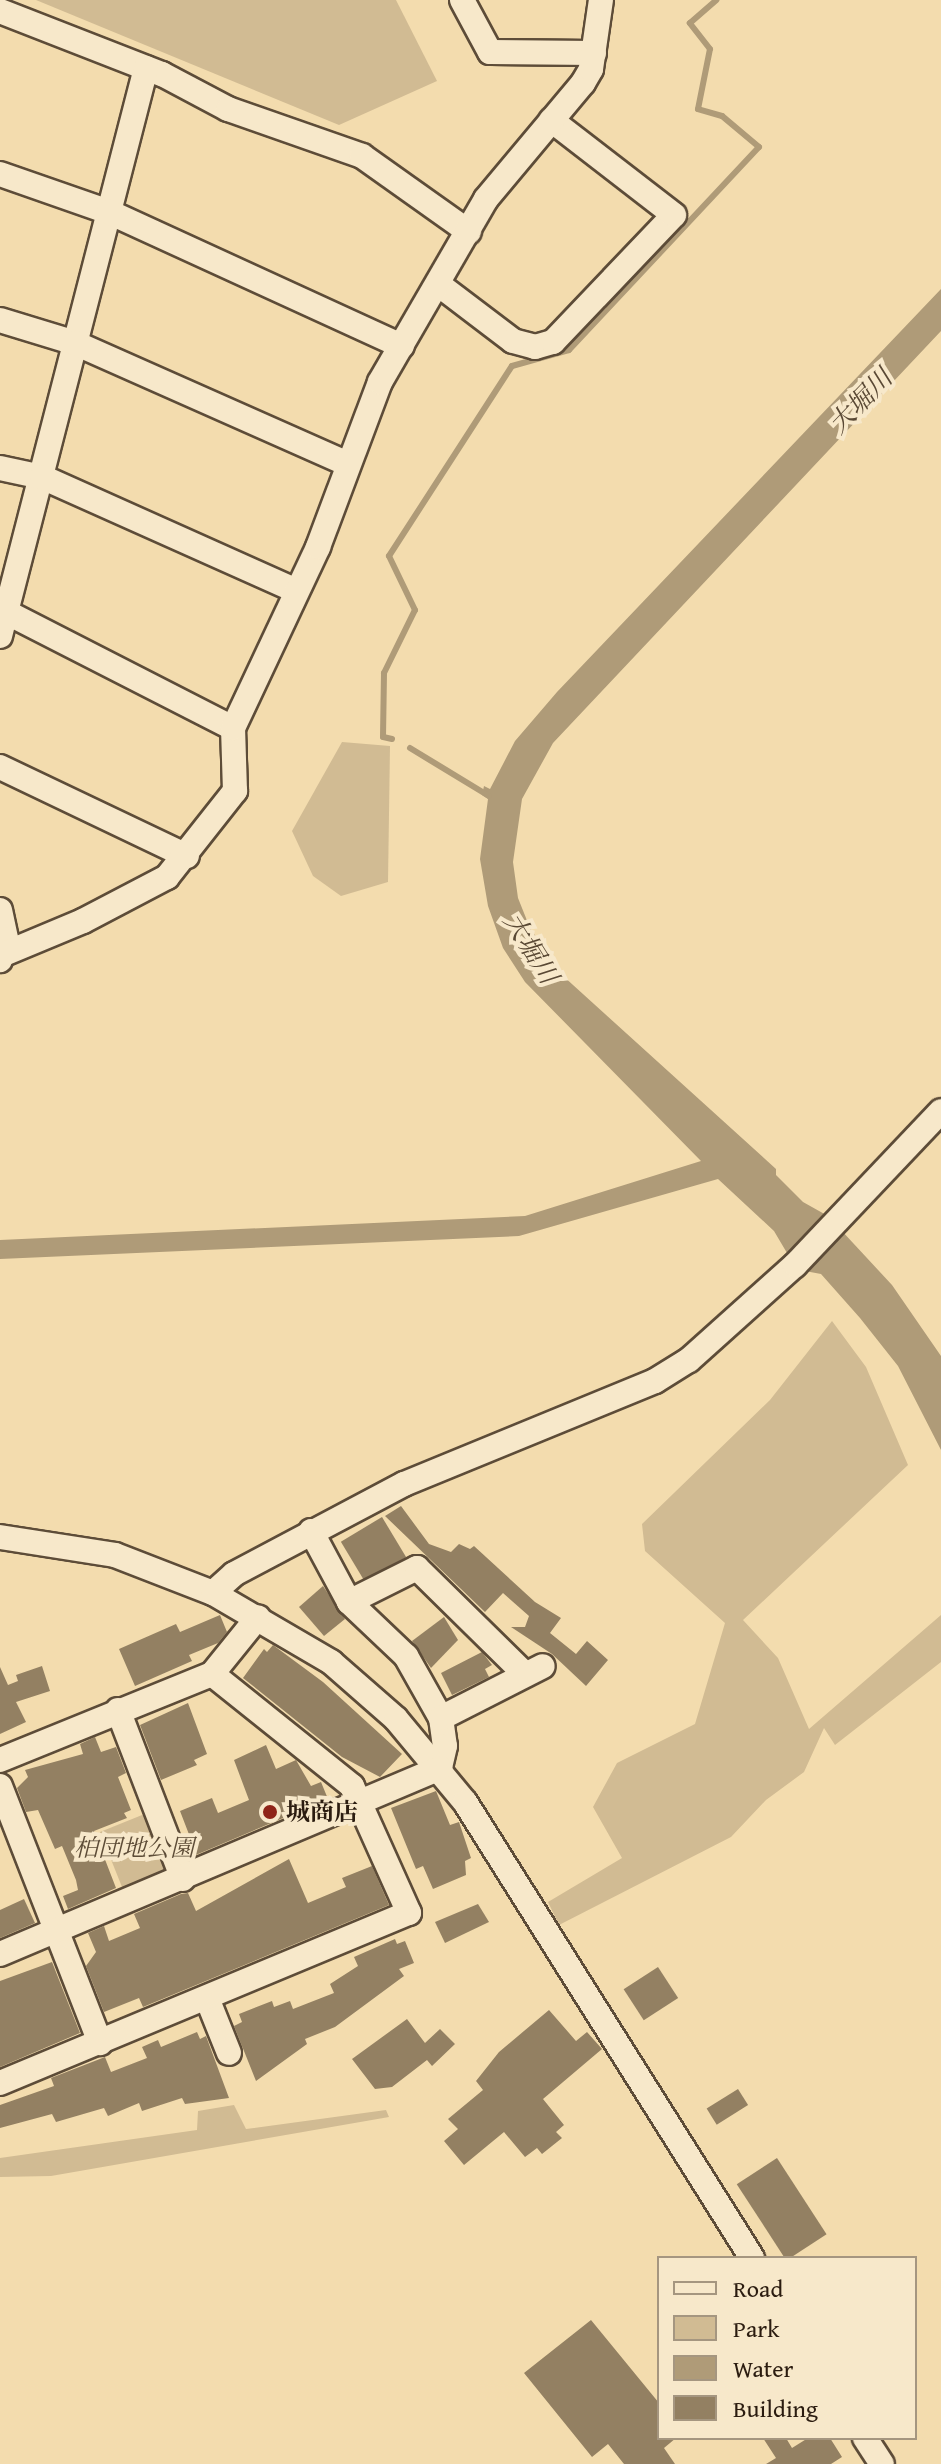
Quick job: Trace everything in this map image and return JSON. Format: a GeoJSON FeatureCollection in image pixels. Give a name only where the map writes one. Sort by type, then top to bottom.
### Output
{"type":"FeatureCollection","features":[{"type":"Feature","properties":{"kind":"street"},"geometry":{"type":"LineString","coordinates":[[462,0],[490,52],[594,53]]}},
{"type":"Feature","properties":{"kind":"street"},"geometry":{"type":"LineString","coordinates":[[0,910],[2,957],[83,921],[167,877],[187,856],[235,791],[233,728],[295,590],[318,547],[346,463],[380,382],[486,199],[583,83],[594,53],[601,0]]}},
{"type":"Feature","properties":{"kind":"street"},"geometry":{"type":"LineString","coordinates":[[0,11],[146,68],[228,109],[362,156],[469,232]]}},
{"type":"Feature","properties":{"kind":"street"},"geometry":{"type":"LineString","coordinates":[[0,636],[146,68]]}},
{"type":"Feature","properties":{"kind":"street"},"geometry":{"type":"LineString","coordinates":[[438,284],[513,341],[544,345],[553,342],[674,215],[551,120]]}},
{"type":"Feature","properties":{"kind":"street"},"geometry":{"type":"LineString","coordinates":[[0,174],[109,212],[402,346]]}},
{"type":"Feature","properties":{"kind":"street"},"geometry":{"type":"LineString","coordinates":[[0,320],[75,343],[346,463]]}},
{"type":"Feature","properties":{"kind":"street"},"geometry":{"type":"LineString","coordinates":[[0,468],[42,477],[295,590]]}},
{"type":"Feature","properties":{"kind":"street"},"geometry":{"type":"LineString","coordinates":[[6,612],[233,728]]}},
{"type":"Feature","properties":{"kind":"street"},"geometry":{"type":"LineString","coordinates":[[0,767],[187,856]]}},
{"type":"Feature","properties":{"kind":"street"},"geometry":{"type":"LineString","coordinates":[[213,1593],[234,1574],[404,1484],[655,1381],[743,1316],[941,1111]]}},
{"type":"Feature","properties":{"kind":"street"},"geometry":{"type":"LineString","coordinates":[[311,1531],[349,1602],[406,1656],[441,1718],[445,1746],[440,1768]]}},
{"type":"Feature","properties":{"kind":"street"},"geometry":{"type":"LineString","coordinates":[[0,1537],[115,1555],[213,1593],[331,1662],[396,1719],[440,1768],[751,2256]]}},
{"type":"Feature","properties":{"kind":"street"},"geometry":{"type":"LineString","coordinates":[[349,1602],[417,1568],[534,1670],[441,1718]]}},
{"type":"Feature","properties":{"kind":"street"},"geometry":{"type":"LineString","coordinates":[[0,1760],[212,1674],[258,1617]]}},
{"type":"Feature","properties":{"kind":"street"},"geometry":{"type":"LineString","coordinates":[[0,2083],[409,1913],[352,1786],[212,1674]]}},
{"type":"Feature","properties":{"kind":"street"},"geometry":{"type":"LineString","coordinates":[[118,1710],[183,1879]]}},
{"type":"Feature","properties":{"kind":"street"},"geometry":{"type":"LineString","coordinates":[[0,1954],[440,1768]]}},
{"type":"Feature","properties":{"kind":"street"},"geometry":{"type":"LineString","coordinates":[[0,1786],[100,2043]]}},
{"type":"Feature","properties":{"kind":"street"},"geometry":{"type":"LineString","coordinates":[[207,1998],[229,2053]]}},
{"type":"Feature","properties":{"kind":"street"},"geometry":{"type":"LineString","coordinates":[[866,2440],[882,2464]]}},
{"type":"Feature","properties":{"kind":"green space"},"geometry":{"type":"Polygon","coordinates":[[[36,0],[396,0],[437,81],[339,125],[36,0]]]}},
{"type":"Feature","properties":{"kind":"green space"},"geometry":{"type":"Polygon","coordinates":[[[342,742],[390,746],[388,882],[341,896],[313,876],[292,831],[342,742]]]}},
{"type":"Feature","properties":{"kind":"green space"},"geometry":{"type":"Polygon","coordinates":[[[832,1321],[866,1367],[908,1465],[743,1620],[778,1658],[809,1729],[941,1615],[941,1662],[835,1745],[824,1728],[804,1772],[766,1800],[731,1837],[559,1925],[548,1902],[622,1858],[593,1807],[617,1763],[695,1724],[725,1623],[645,1551],[642,1524],[770,1400],[832,1321]]]}},
{"type":"Feature","properties":{"kind":"green space","name":"柏団地公園"},"geometry":{"type":"Polygon","coordinates":[[[147,1813],[167,1864],[160,1877],[124,1892],[100,1832],[147,1813]]]}},
{"type":"Feature","properties":{"kind":"green space"},"geometry":{"type":"Polygon","coordinates":[[[234,2105],[246,2129],[386,2110],[389,2117],[51,2176],[0,2177],[0,2158],[197,2130],[198,2111],[234,2105]]]}},
{"type":"Feature","properties":{"kind":"water","name":"大堀川"},"geometry":{"type":"Polygon","coordinates":[[[941,289],[941,331],[553,743],[522,799],[513,862],[518,898],[530,928],[562,975],[776,1169],[776,1175],[803,1202],[828,1216],[892,1285],[941,1356],[941,1450],[898,1366],[860,1318],[821,1274],[805,1271],[807,1264],[787,1253],[774,1231],[718,1179],[519,1236],[0,1259],[0,1240],[525,1216],[701,1161],[525,982],[503,948],[488,906],[480,859],[488,799],[482,795],[484,786],[490,789],[515,741],[557,692],[941,289]]]}},
{"type":"Feature","properties":{"kind":"building"},"geometry":{"type":"Polygon","coordinates":[[[401,1506],[429,1544],[451,1552],[459,1544],[470,1549],[474,1546],[535,1602],[561,1618],[550,1633],[576,1654],[587,1641],[608,1660],[586,1686],[552,1654],[511,1627],[525,1627],[529,1616],[503,1593],[485,1612],[385,1516],[401,1506]]]}},
{"type":"Feature","properties":{"kind":"building"},"geometry":{"type":"Polygon","coordinates":[[[382,1517],[406,1557],[365,1582],[341,1542],[382,1517]]]}},
{"type":"Feature","properties":{"kind":"building"},"geometry":{"type":"Polygon","coordinates":[[[323,1586],[345,1619],[324,1636],[299,1607],[323,1586]]]}},
{"type":"Feature","properties":{"kind":"building"},"geometry":{"type":"Polygon","coordinates":[[[220,1615],[227,1632],[218,1643],[189,1655],[192,1661],[135,1686],[119,1649],[176,1624],[180,1632],[220,1615]]]}},
{"type":"Feature","properties":{"kind":"building"},"geometry":{"type":"Polygon","coordinates":[[[444,1617],[458,1640],[431,1668],[412,1641],[444,1617]]]}},
{"type":"Feature","properties":{"kind":"building"},"geometry":{"type":"Polygon","coordinates":[[[273,1645],[323,1682],[402,1754],[380,1777],[342,1757],[243,1678],[264,1649],[267,1652],[273,1645]]]}},
{"type":"Feature","properties":{"kind":"building"},"geometry":{"type":"Polygon","coordinates":[[[482,1652],[492,1665],[485,1669],[489,1677],[452,1695],[441,1673],[482,1652]]]}},
{"type":"Feature","properties":{"kind":"building"},"geometry":{"type":"Polygon","coordinates":[[[42,1666],[50,1691],[16,1702],[26,1722],[0,1734],[0,1667],[8,1685],[18,1681],[16,1675],[42,1666]]]}},
{"type":"Feature","properties":{"kind":"building"},"geometry":{"type":"Polygon","coordinates":[[[188,1703],[207,1754],[194,1760],[197,1765],[161,1780],[140,1725],[188,1703]]]}},
{"type":"Feature","properties":{"kind":"building"},"geometry":{"type":"Polygon","coordinates":[[[95,1737],[101,1752],[116,1747],[126,1773],[118,1777],[131,1810],[124,1813],[127,1818],[94,1831],[116,1888],[68,1909],[63,1896],[78,1890],[62,1846],[55,1849],[38,1810],[26,1812],[17,1788],[28,1777],[25,1770],[83,1754],[80,1744],[95,1737]]]}},
{"type":"Feature","properties":{"kind":"building"},"geometry":{"type":"Polygon","coordinates":[[[266,1745],[276,1769],[296,1760],[311,1786],[321,1782],[328,1799],[191,1857],[184,1839],[190,1837],[180,1811],[212,1798],[218,1813],[249,1800],[234,1760],[266,1745]]]}},
{"type":"Feature","properties":{"kind":"building"},"geometry":{"type":"Polygon","coordinates":[[[436,1791],[450,1825],[459,1822],[471,1858],[465,1861],[466,1875],[433,1889],[423,1866],[416,1869],[391,1808],[436,1791]]]}},
{"type":"Feature","properties":{"kind":"building"},"geometry":{"type":"Polygon","coordinates":[[[289,1859],[308,1903],[346,1887],[342,1878],[372,1866],[389,1905],[143,2007],[139,1998],[104,2012],[86,1966],[96,1952],[88,1933],[104,1926],[109,1941],[140,1928],[134,1914],[181,1894],[188,1893],[196,1911],[289,1859]]]}},
{"type":"Feature","properties":{"kind":"building"},"geometry":{"type":"Polygon","coordinates":[[[24,1899],[35,1923],[0,1938],[0,1910],[24,1899]]]}},
{"type":"Feature","properties":{"kind":"building"},"geometry":{"type":"Polygon","coordinates":[[[478,1904],[489,1922],[445,1943],[435,1922],[478,1904]]]}},
{"type":"Feature","properties":{"kind":"building"},"geometry":{"type":"Polygon","coordinates":[[[395,1939],[397,1944],[405,1941],[414,1963],[399,1969],[404,1976],[335,2027],[305,2039],[307,2044],[256,2081],[234,2026],[242,2022],[239,2014],[272,2001],[274,2007],[290,2001],[293,2009],[334,1993],[330,1984],[358,1966],[354,1957],[395,1939]]]}},
{"type":"Feature","properties":{"kind":"building"},"geometry":{"type":"Polygon","coordinates":[[[52,1962],[80,2033],[0,2067],[0,1981],[52,1962]]]}},
{"type":"Feature","properties":{"kind":"building"},"geometry":{"type":"Polygon","coordinates":[[[658,1967],[678,1998],[644,2020],[624,1989],[658,1967]]]}},
{"type":"Feature","properties":{"kind":"building"},"geometry":{"type":"Polygon","coordinates":[[[549,2010],[576,2041],[587,2032],[602,2049],[543,2099],[564,2125],[556,2132],[562,2138],[542,2154],[537,2148],[525,2157],[504,2132],[464,2165],[444,2141],[458,2129],[448,2119],[483,2090],[476,2081],[499,2052],[549,2010]]]}},
{"type":"Feature","properties":{"kind":"building"},"geometry":{"type":"Polygon","coordinates":[[[407,2019],[425,2043],[440,2029],[455,2044],[432,2066],[427,2060],[392,2087],[375,2089],[352,2059],[407,2019]]]}},
{"type":"Feature","properties":{"kind":"building"},"geometry":{"type":"Polygon","coordinates":[[[197,2032],[200,2039],[206,2036],[229,2098],[185,2104],[182,2098],[142,2111],[139,2103],[108,2116],[104,2108],[56,2122],[52,2114],[0,2128],[0,2105],[54,2086],[51,2078],[105,2057],[111,2072],[147,2058],[142,2047],[158,2040],[161,2047],[197,2032]]]}},
{"type":"Feature","properties":{"kind":"building"},"geometry":{"type":"Polygon","coordinates":[[[738,2089],[748,2105],[717,2125],[707,2109],[738,2089]]]}},
{"type":"Feature","properties":{"kind":"building"},"geometry":{"type":"Polygon","coordinates":[[[777,2158],[827,2234],[793,2256],[783,2256],[737,2184],[777,2158]]]}},
{"type":"Feature","properties":{"kind":"building"},"geometry":{"type":"Polygon","coordinates":[[[591,2320],[657,2401],[657,2440],[674,2440],[664,2448],[675,2464],[624,2464],[608,2444],[592,2457],[524,2373],[591,2320]]]}},
{"type":"Feature","properties":{"kind":"building"},"geometry":{"type":"Polygon","coordinates":[[[764,2440],[787,2440],[792,2448],[805,2440],[831,2440],[842,2457],[831,2464],[766,2464],[776,2458],[764,2440]]]}},
{"type":"Feature","properties":{"kind":"waterway"},"geometry":{"type":"LineString","coordinates":[[392,739],[383,737],[384,673],[415,610],[389,556],[512,366],[569,350],[759,147],[722,116],[698,109],[710,49],[690,23],[716,0]]}},
{"type":"Feature","properties":{"kind":"waterway"},"geometry":{"type":"LineString","coordinates":[[410,748],[489,796]]}},
{"type":"Feature","properties":{"kind":"place","name":"城商店"},"geometry":{"type":"Point","coordinates":[270,1812]}}]}
